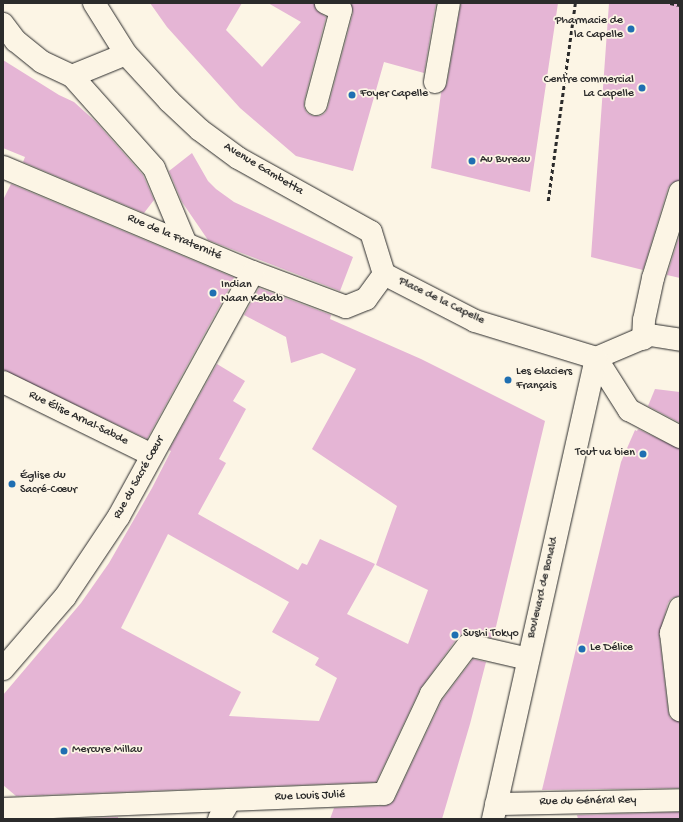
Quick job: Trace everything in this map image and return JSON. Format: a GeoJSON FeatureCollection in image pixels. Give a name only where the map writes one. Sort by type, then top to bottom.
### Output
{"type":"FeatureCollection","features":[{"type":"Feature","properties":{"kind":"street","name":"Avenue Gambetta"},"geometry":{"type":"LineString","coordinates":[[94,3],[126,54],[159,91],[190,120],[238,158],[371,232],[384,274]]}},
{"type":"Feature","properties":{"kind":"street"},"geometry":{"type":"LineString","coordinates":[[316,104],[341,10],[326,3]]}},
{"type":"Feature","properties":{"kind":"street"},"geometry":{"type":"LineString","coordinates":[[435,82],[449,3]]}},
{"type":"Feature","properties":{"kind":"street"},"geometry":{"type":"LineString","coordinates":[[3,24],[16,41],[42,62],[72,76],[154,168],[186,244]]}},
{"type":"Feature","properties":{"kind":"street"},"geometry":{"type":"LineString","coordinates":[[72,76],[126,54]]}},
{"type":"Feature","properties":{"kind":"street","name":"Rue de la Fraternité"},"geometry":{"type":"LineString","coordinates":[[4,169],[253,272],[346,307]]}},
{"type":"Feature","properties":{"kind":"street"},"geometry":{"type":"LineString","coordinates":[[643,340],[644,320],[653,278],[680,192]]}},
{"type":"Feature","properties":{"kind":"street","name":"Rue du Sacré Cœur"},"geometry":{"type":"LineString","coordinates":[[3,669],[65,597],[120,516],[253,272]]}},
{"type":"Feature","properties":{"kind":"street","name":"Place de la Capelle"},"geometry":{"type":"LineString","coordinates":[[346,307],[366,299],[384,274],[475,321],[596,358]]}},
{"type":"Feature","properties":{"kind":"street"},"geometry":{"type":"LineString","coordinates":[[680,340],[650,335],[643,340],[596,358],[629,410],[680,437]]}},
{"type":"Feature","properties":{"kind":"street","name":"Boulevard de Bonald"},"geometry":{"type":"LineString","coordinates":[[494,812],[596,358]]}},
{"type":"Feature","properties":{"kind":"street","name":"Rue Élise Arnal-Sabde"},"geometry":{"type":"LineString","coordinates":[[3,382],[152,455]]}},
{"type":"Feature","properties":{"kind":"street"},"geometry":{"type":"LineString","coordinates":[[680,608],[671,633],[680,710]]}},
{"type":"Feature","properties":{"kind":"street","name":"Rue Louis Julié"},"geometry":{"type":"LineString","coordinates":[[3,808],[384,794],[431,694],[468,645],[528,659]]}},
{"type":"Feature","properties":{"kind":"street"},"geometry":{"type":"LineString","coordinates":[[219,819],[230,800]]}},
{"type":"Feature","properties":{"kind":"street","name":"Rue du Général Rey"},"geometry":{"type":"LineString","coordinates":[[494,812],[680,800]]}},
{"type":"Feature","properties":{"kind":"path"},"geometry":{"type":"LineString","coordinates":[[548,201],[572,38],[575,3]]}},
{"type":"Feature","properties":{"kind":"path"},"geometry":{"type":"LineString","coordinates":[[670,3],[680,5]]}},
{"type":"Feature","properties":{"kind":"building"},"geometry":{"type":"Polygon","coordinates":[[[150,3],[242,3],[226,30],[262,67],[301,22],[268,3],[314,3],[316,10],[326,17],[304,101],[304,107],[307,113],[313,116],[320,116],[325,113],[328,107],[353,13],[351,3],[436,3],[424,73],[384,62],[353,171],[296,156],[240,108],[167,27],[150,3]]]}},
{"type":"Feature","properties":{"kind":"building","name":"Centre commercial La Capelle"},"geometry":{"type":"Polygon","coordinates":[[[461,3],[558,3],[530,192],[431,168],[441,93],[447,84],[461,3]]]}},
{"type":"Feature","properties":{"kind":"building","name":"Centre commercial La Capelle"},"geometry":{"type":"Polygon","coordinates":[[[609,3],[680,3],[680,180],[672,183],[668,188],[643,270],[591,257],[609,3]]]}},
{"type":"Feature","properties":{"kind":"building"},"geometry":{"type":"Polygon","coordinates":[[[3,60],[59,95],[74,102],[96,122],[143,175],[154,200],[144,213],[23,162],[25,157],[3,148],[3,60]]]}},
{"type":"Feature","properties":{"kind":"building"},"geometry":{"type":"Polygon","coordinates":[[[192,153],[208,181],[234,202],[353,257],[340,291],[208,240],[182,202],[169,171],[192,153]]]}},
{"type":"Feature","properties":{"kind":"building"},"geometry":{"type":"Polygon","coordinates":[[[11,184],[235,278],[147,439],[3,370],[3,200],[11,184]]]}},
{"type":"Feature","properties":{"kind":"building"},"geometry":{"type":"Polygon","coordinates":[[[680,234],[680,278],[667,275],[680,234]]]}},
{"type":"Feature","properties":{"kind":"building"},"geometry":{"type":"Polygon","coordinates":[[[259,288],[331,315],[330,319],[421,359],[545,421],[494,635],[492,638],[471,633],[464,633],[458,637],[420,689],[376,782],[16,796],[3,785],[3,695],[81,603],[109,563],[152,488],[171,451],[169,450],[217,364],[245,381],[233,401],[246,409],[219,459],[226,463],[198,514],[298,570],[302,563],[307,565],[320,539],[375,564],[347,614],[408,644],[428,590],[376,565],[397,506],[312,449],[356,369],[322,353],[291,363],[286,337],[244,315],[259,288]],[[168,534],[121,628],[241,692],[229,716],[319,721],[337,678],[315,665],[319,658],[272,632],[289,602],[168,534]]]}},
{"type":"Feature","properties":{"kind":"building"},"geometry":{"type":"Polygon","coordinates":[[[655,389],[680,392],[680,423],[648,406],[655,389]]]}},
{"type":"Feature","properties":{"kind":"building"},"geometry":{"type":"Polygon","coordinates":[[[638,429],[680,449],[680,596],[672,598],[668,603],[659,634],[668,711],[670,718],[680,722],[680,788],[542,790],[621,462],[635,430],[637,431],[638,429]]]}},
{"type":"Feature","properties":{"kind":"building"},"geometry":{"type":"Polygon","coordinates":[[[473,659],[486,662],[470,724],[442,819],[330,819],[334,808],[384,806],[391,804],[395,799],[442,700],[473,659]]]}},
{"type":"Feature","properties":{"kind":"building"},"geometry":{"type":"Polygon","coordinates":[[[680,812],[680,819],[578,819],[577,815],[680,812]]]}},
{"type":"Feature","properties":{"kind":"building"},"geometry":{"type":"Polygon","coordinates":[[[118,817],[118,819],[67,819],[118,817]]]}},
{"type":"Feature","properties":{"kind":"place","name":"Pharmacie de la Capelle"},"geometry":{"type":"Point","coordinates":[631,29]}},
{"type":"Feature","properties":{"kind":"place","name":"Centre commercial La Capelle"},"geometry":{"type":"Point","coordinates":[642,88]}},
{"type":"Feature","properties":{"kind":"place","name":"Foyer Capelle"},"geometry":{"type":"Point","coordinates":[352,95]}},
{"type":"Feature","properties":{"kind":"place","name":"Au Bureau"},"geometry":{"type":"Point","coordinates":[472,161]}},
{"type":"Feature","properties":{"kind":"place","name":"Indian Naan Kebab"},"geometry":{"type":"Point","coordinates":[213,293]}},
{"type":"Feature","properties":{"kind":"place","name":"Les Glaciers Français"},"geometry":{"type":"Point","coordinates":[508,380]}},
{"type":"Feature","properties":{"kind":"place","name":"Tout va bien"},"geometry":{"type":"Point","coordinates":[643,454]}},
{"type":"Feature","properties":{"kind":"place","name":"Église du Sacré-Cœur"},"geometry":{"type":"Point","coordinates":[12,484]}},
{"type":"Feature","properties":{"kind":"place","name":"Sushi Tokyo"},"geometry":{"type":"Point","coordinates":[455,635]}},
{"type":"Feature","properties":{"kind":"place","name":"Le Délice"},"geometry":{"type":"Point","coordinates":[582,649]}},
{"type":"Feature","properties":{"kind":"place","name":"Mercure Millau"},"geometry":{"type":"Point","coordinates":[64,751]}}]}
